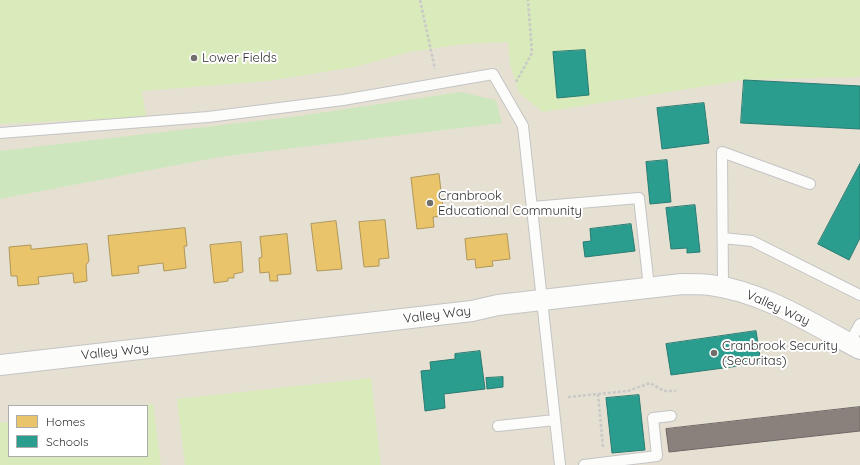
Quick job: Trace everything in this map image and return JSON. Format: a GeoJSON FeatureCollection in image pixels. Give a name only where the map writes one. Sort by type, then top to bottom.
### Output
{"type":"FeatureCollection","features":[{"type":"Feature","properties":{"kind":"street","name":"Valley Way"},"geometry":{"type":"LineString","coordinates":[[0,364],[472,311],[498,305],[682,284],[723,287],[766,300],[854,346]]}},
{"type":"Feature","properties":{"kind":"lane"},"geometry":{"type":"LineString","coordinates":[[0,133],[208,118],[343,100],[493,74],[523,126],[560,465]]}},
{"type":"Feature","properties":{"kind":"lane"},"geometry":{"type":"LineString","coordinates":[[723,287],[722,152],[810,184]]}},
{"type":"Feature","properties":{"kind":"lane"},"geometry":{"type":"LineString","coordinates":[[532,207],[639,198],[649,287]]}},
{"type":"Feature","properties":{"kind":"lane"},"geometry":{"type":"LineString","coordinates":[[723,238],[752,241],[860,295]]}},
{"type":"Feature","properties":{"kind":"lane"},"geometry":{"type":"LineString","coordinates":[[854,346],[860,324]]}},
{"type":"Feature","properties":{"kind":"lane"},"geometry":{"type":"LineString","coordinates":[[584,465],[657,456],[653,418],[672,416]]}},
{"type":"Feature","properties":{"kind":"lane"},"geometry":{"type":"LineString","coordinates":[[498,426],[555,420]]}},
{"type":"Feature","properties":{"kind":"path"},"geometry":{"type":"LineString","coordinates":[[420,0],[428,44],[438,83]]}},
{"type":"Feature","properties":{"kind":"path"},"geometry":{"type":"LineString","coordinates":[[507,98],[532,54],[528,0]]}},
{"type":"Feature","properties":{"kind":"path"},"geometry":{"type":"LineString","coordinates":[[552,398],[628,391],[650,383],[664,390],[676,391]]}},
{"type":"Feature","properties":{"kind":"path"},"geometry":{"type":"LineString","coordinates":[[598,394],[605,462]]}},
{"type":"Feature","properties":{"kind":"shaded area","name":"Cranbrook Educational Community"},"geometry":{"type":"Polygon","coordinates":[[[0,0],[860,0],[860,465],[0,465],[0,0]]]}},
{"type":"Feature","properties":{"kind":"green space","name":"Lower Fields"},"geometry":{"type":"Polygon","coordinates":[[[0,0],[860,0],[860,77],[744,80],[543,112],[519,93],[510,64],[508,42],[463,44],[409,52],[354,67],[268,81],[142,91],[146,117],[0,124],[0,0]]]}},
{"type":"Feature","properties":{"kind":"green space"},"geometry":{"type":"Polygon","coordinates":[[[460,92],[496,100],[502,123],[219,157],[0,199],[0,151],[299,116],[460,92]]]}},
{"type":"Feature","properties":{"kind":"green space"},"geometry":{"type":"Polygon","coordinates":[[[371,378],[381,465],[185,465],[177,399],[371,378]]]}},
{"type":"Feature","properties":{"kind":"green space"},"geometry":{"type":"Polygon","coordinates":[[[153,404],[161,465],[0,465],[0,423],[8,422],[8,457],[148,457],[148,405],[144,405],[153,404]]]}},
{"type":"Feature","properties":{"kind":"building: Homes"},"geometry":{"type":"Polygon","coordinates":[[[439,174],[444,216],[433,217],[434,227],[417,229],[411,178],[439,174]]]}},
{"type":"Feature","properties":{"kind":"building: Homes"},"geometry":{"type":"Polygon","coordinates":[[[385,220],[389,258],[379,259],[379,266],[364,267],[359,222],[385,220]]]}},
{"type":"Feature","properties":{"kind":"building: Homes"},"geometry":{"type":"Polygon","coordinates":[[[336,221],[342,269],[317,271],[311,224],[336,221]]]}},
{"type":"Feature","properties":{"kind":"building: Homes"},"geometry":{"type":"Polygon","coordinates":[[[185,228],[187,246],[184,246],[186,268],[164,271],[163,263],[138,266],[139,273],[112,276],[108,236],[185,228]]]}},
{"type":"Feature","properties":{"kind":"building: Homes"},"geometry":{"type":"Polygon","coordinates":[[[287,234],[291,274],[277,275],[278,281],[270,281],[269,272],[260,273],[259,258],[262,257],[260,237],[287,234]]]}},
{"type":"Feature","properties":{"kind":"building: Homes"},"geometry":{"type":"Polygon","coordinates":[[[507,234],[510,259],[492,261],[493,266],[476,268],[475,259],[467,260],[465,239],[507,234]]]}},
{"type":"Feature","properties":{"kind":"building: Homes"},"geometry":{"type":"Polygon","coordinates":[[[241,242],[243,272],[234,274],[234,278],[228,278],[228,281],[214,283],[210,245],[241,242]]]}},
{"type":"Feature","properties":{"kind":"building: Homes"},"geometry":{"type":"Polygon","coordinates":[[[87,244],[89,261],[86,265],[87,281],[74,283],[73,273],[38,277],[39,284],[18,286],[17,276],[11,276],[9,247],[31,245],[31,249],[87,244]]]}},
{"type":"Feature","properties":{"kind":"building: Schools"},"geometry":{"type":"Polygon","coordinates":[[[585,50],[589,95],[557,98],[553,52],[585,50]]]}},
{"type":"Feature","properties":{"kind":"building: Schools"},"geometry":{"type":"Polygon","coordinates":[[[744,80],[860,86],[860,129],[741,123],[744,80]]]}},
{"type":"Feature","properties":{"kind":"building: Schools"},"geometry":{"type":"Polygon","coordinates":[[[704,103],[709,143],[662,149],[657,108],[704,103]]]}},
{"type":"Feature","properties":{"kind":"building: Schools"},"geometry":{"type":"Polygon","coordinates":[[[667,160],[671,202],[650,204],[646,162],[667,160]]]}},
{"type":"Feature","properties":{"kind":"building: Schools"},"geometry":{"type":"Polygon","coordinates":[[[860,164],[860,238],[849,260],[818,244],[860,164]]]}},
{"type":"Feature","properties":{"kind":"building: Schools"},"geometry":{"type":"Polygon","coordinates":[[[695,205],[700,252],[687,253],[687,248],[671,249],[666,208],[695,205]]]}},
{"type":"Feature","properties":{"kind":"building: Schools"},"geometry":{"type":"Polygon","coordinates":[[[631,224],[635,251],[585,257],[583,242],[591,241],[590,229],[631,224]]]}},
{"type":"Feature","properties":{"kind":"building: Schools","name":"Cranbrook Security (Securitas)"},"geometry":{"type":"Polygon","coordinates":[[[756,331],[761,363],[671,375],[666,344],[756,331]]]}},
{"type":"Feature","properties":{"kind":"building: Schools"},"geometry":{"type":"Polygon","coordinates":[[[480,351],[485,389],[444,394],[445,408],[425,411],[421,371],[431,370],[430,362],[455,359],[455,354],[480,351]]]}},
{"type":"Feature","properties":{"kind":"building: Schools"},"geometry":{"type":"Polygon","coordinates":[[[503,377],[503,387],[487,389],[486,378],[503,377]]]}},
{"type":"Feature","properties":{"kind":"building: Schools"},"geometry":{"type":"Polygon","coordinates":[[[639,395],[645,450],[612,453],[606,398],[639,395]]]}},
{"type":"Feature","properties":{"kind":"building: Industry"},"geometry":{"type":"Polygon","coordinates":[[[860,407],[860,431],[669,452],[666,429],[860,407]]]}},
{"type":"Feature","properties":{"kind":"place","name":"Lower Fields"},"geometry":{"type":"Point","coordinates":[194,58]}},
{"type":"Feature","properties":{"kind":"place","name":"Cranbrook Educational Community"},"geometry":{"type":"Point","coordinates":[430,203]}},
{"type":"Feature","properties":{"kind":"place","name":"Cranbrook Security (Securitas)"},"geometry":{"type":"Point","coordinates":[714,353]}}]}
